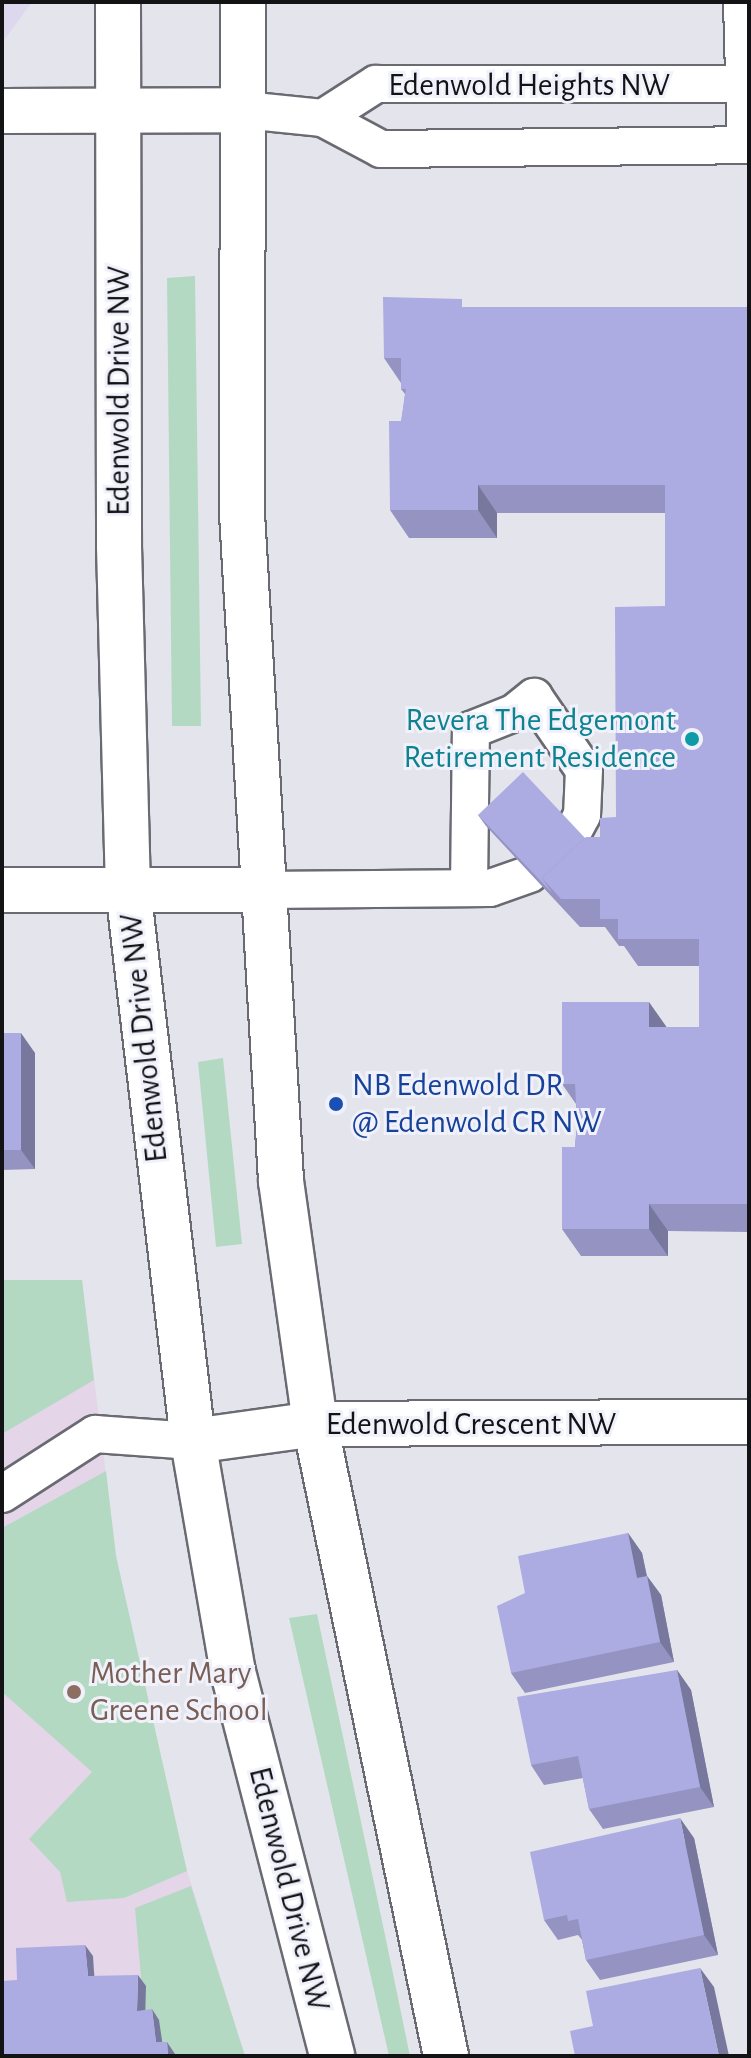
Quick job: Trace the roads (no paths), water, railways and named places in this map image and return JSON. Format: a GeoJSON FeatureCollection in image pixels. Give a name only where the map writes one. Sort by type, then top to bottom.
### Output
{"type":"FeatureCollection","features":[{"type":"Feature","properties":{"kind":"street","name":"Edenwold Drive NW"},"geometry":{"type":"LineString","coordinates":[[118,2],[119,546],[128,889],[193,1441],[233,1672],[332,2056]]}},
{"type":"Feature","properties":{"kind":"street"},"geometry":{"type":"LineString","coordinates":[[243,2],[242,514],[261,890],[281,1181],[315,1424],[446,2056]]}},
{"type":"Feature","properties":{"kind":"street"},"geometry":{"type":"LineString","coordinates":[[2,111],[119,108],[244,110]]}},
{"type":"Feature","properties":{"kind":"street"},"geometry":{"type":"LineString","coordinates":[[2,890],[261,890]]}},
{"type":"Feature","properties":{"kind":"street","name":"Edenwold Crescent NW"},"geometry":{"type":"LineString","coordinates":[[193,1441],[315,1424],[749,1422]]}},
{"type":"Feature","properties":{"kind":"lane","name":"Edenwold Heights NW"},"geometry":{"type":"LineString","coordinates":[[244,110],[323,118],[381,149],[748,145],[742,2]]}},
{"type":"Feature","properties":{"kind":"lane","name":"Edenwold Heights NW"},"geometry":{"type":"LineString","coordinates":[[323,118],[376,84],[744,84]]}},
{"type":"Feature","properties":{"kind":"lane"},"geometry":{"type":"LineString","coordinates":[[469,888],[471,730],[514,713],[534,697],[584,770],[582,815],[574,830]]}},
{"type":"Feature","properties":{"kind":"lane"},"geometry":{"type":"LineString","coordinates":[[261,890],[469,888],[514,883],[530,874]]}},
{"type":"Feature","properties":{"kind":"lane"},"geometry":{"type":"LineString","coordinates":[[2,1494],[95,1434],[193,1441]]}},
{"type":"Feature","properties":{"kind":"place","name":"Revera The Edgemont Retirement Residence"},"geometry":{"type":"Point","coordinates":[692,739]}},
{"type":"Feature","properties":{"kind":"place","name":"NB Edenwold DR @ Edenwold CR NW"},"geometry":{"type":"Point","coordinates":[336,1104]}},
{"type":"Feature","properties":{"kind":"place","name":"Mother Mary Greene School"},"geometry":{"type":"Point","coordinates":[74,1692]}}]}
